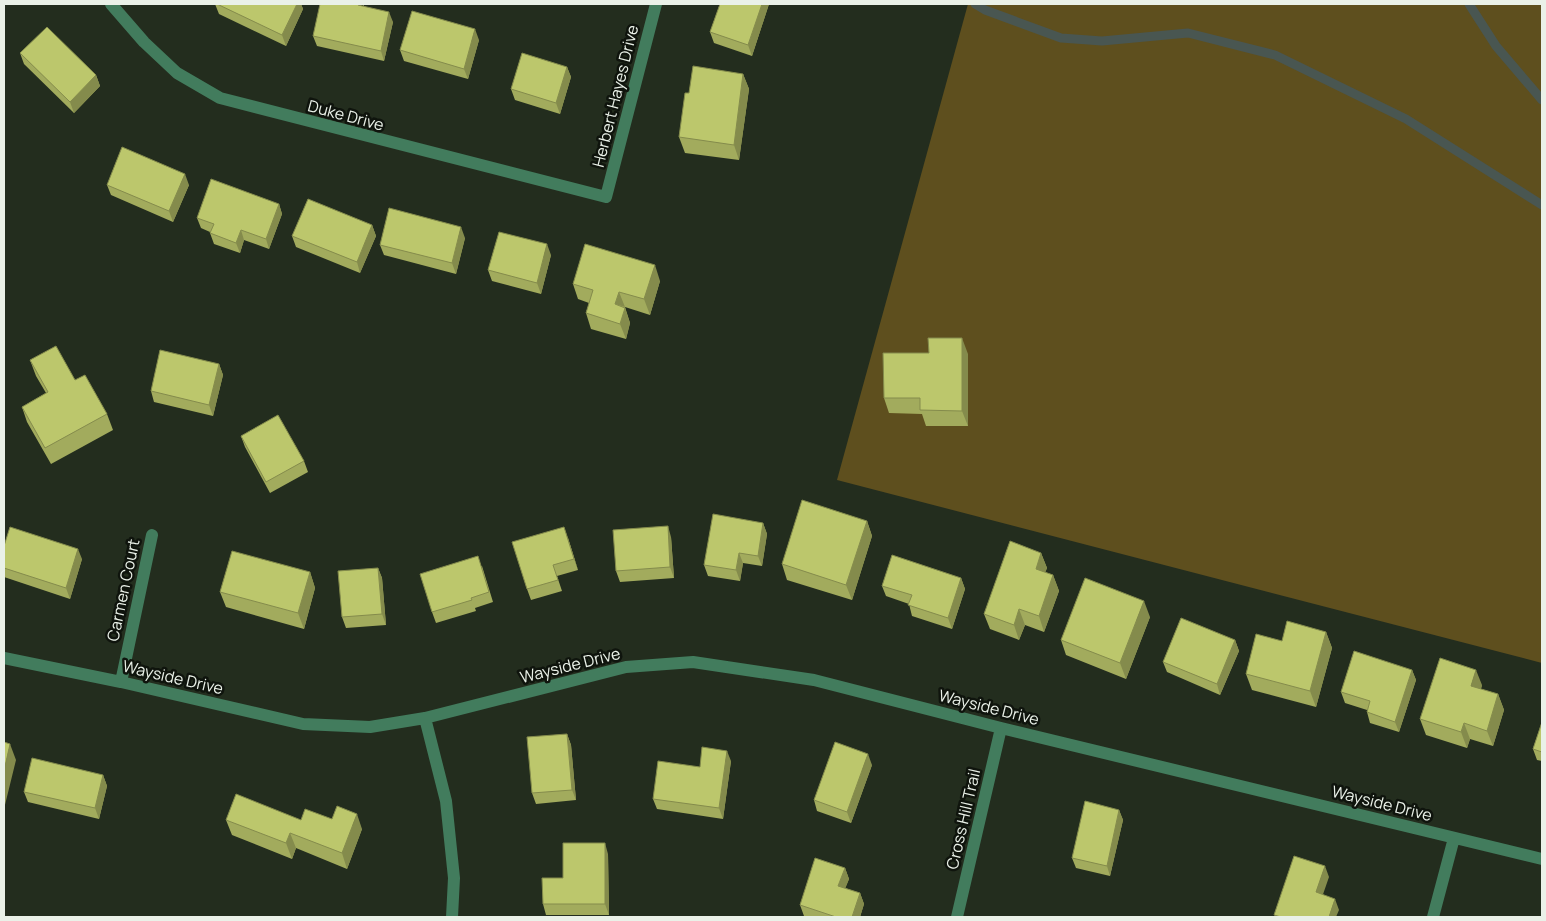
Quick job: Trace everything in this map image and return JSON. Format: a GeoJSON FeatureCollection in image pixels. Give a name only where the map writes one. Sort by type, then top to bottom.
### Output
{"type":"FeatureCollection","features":[{"type":"Feature","properties":{"kind":"street","name":"Duke Drive"},"geometry":{"type":"LineString","coordinates":[[111,4],[144,42],[177,73],[220,98],[606,197]]}},
{"type":"Feature","properties":{"kind":"street","name":"Herbert Hayes Drive"},"geometry":{"type":"LineString","coordinates":[[606,197],[656,4]]}},
{"type":"Feature","properties":{"kind":"street","name":"Carmen Court"},"geometry":{"type":"LineString","coordinates":[[120,682],[152,535]]}},
{"type":"Feature","properties":{"kind":"street","name":"Wayside Drive"},"geometry":{"type":"LineString","coordinates":[[4,658],[120,682],[303,724],[370,728],[425,718],[626,667],[693,662],[814,680],[1001,728],[1542,859]]}},
{"type":"Feature","properties":{"kind":"street"},"geometry":{"type":"LineString","coordinates":[[425,718],[446,800],[454,878],[452,917]]}},
{"type":"Feature","properties":{"kind":"street","name":"Cross Hill Trail"},"geometry":{"type":"LineString","coordinates":[[957,917],[1001,728]]}},
{"type":"Feature","properties":{"kind":"street"},"geometry":{"type":"LineString","coordinates":[[1433,917],[1454,838]]}},
{"type":"Feature","properties":{"kind":"shaded area"},"geometry":{"type":"Polygon","coordinates":[[[968,4],[1542,4],[1542,663],[837,480],[968,4]]]}},
{"type":"Feature","properties":{"kind":"building"},"geometry":{"type":"Polygon","coordinates":[[[217,4],[297,4],[282,35],[217,4]]]}},
{"type":"Feature","properties":{"kind":"building"},"geometry":{"type":"Polygon","coordinates":[[[320,4],[358,4],[389,12],[381,51],[313,36],[320,4]]]}},
{"type":"Feature","properties":{"kind":"building"},"geometry":{"type":"Polygon","coordinates":[[[720,4],[762,4],[748,45],[710,32],[720,4]]]}},
{"type":"Feature","properties":{"kind":"building"},"geometry":{"type":"Polygon","coordinates":[[[412,11],[475,29],[464,69],[400,50],[412,11]]]}},
{"type":"Feature","properties":{"kind":"building"},"geometry":{"type":"Polygon","coordinates":[[[47,27],[96,75],[70,102],[20,53],[47,27]]]}},
{"type":"Feature","properties":{"kind":"building"},"geometry":{"type":"Polygon","coordinates":[[[522,53],[567,67],[556,103],[511,89],[522,53]]]}},
{"type":"Feature","properties":{"kind":"building"},"geometry":{"type":"Polygon","coordinates":[[[693,66],[743,74],[734,145],[679,137],[685,93],[689,93],[693,66]]]}},
{"type":"Feature","properties":{"kind":"building"},"geometry":{"type":"Polygon","coordinates":[[[122,147],[185,174],[169,211],[107,185],[122,147]]]}},
{"type":"Feature","properties":{"kind":"building"},"geometry":{"type":"Polygon","coordinates":[[[211,179],[279,204],[266,239],[241,230],[236,243],[210,233],[214,224],[197,218],[211,179]]]}},
{"type":"Feature","properties":{"kind":"building"},"geometry":{"type":"Polygon","coordinates":[[[308,199],[372,225],[357,262],[292,236],[308,199]]]}},
{"type":"Feature","properties":{"kind":"building"},"geometry":{"type":"Polygon","coordinates":[[[389,208],[461,227],[452,263],[380,245],[389,208]]]}},
{"type":"Feature","properties":{"kind":"building"},"geometry":{"type":"Polygon","coordinates":[[[499,232],[547,244],[537,283],[488,270],[499,232]]]}},
{"type":"Feature","properties":{"kind":"building"},"geometry":{"type":"Polygon","coordinates":[[[585,244],[655,265],[644,299],[619,292],[615,304],[625,308],[620,324],[586,313],[593,290],[573,284],[585,244]]]}},
{"type":"Feature","properties":{"kind":"building"},"geometry":{"type":"Polygon","coordinates":[[[928,338],[962,338],[962,411],[920,410],[920,398],[884,398],[883,353],[929,353],[928,338]]]}},
{"type":"Feature","properties":{"kind":"building"},"geometry":{"type":"Polygon","coordinates":[[[56,346],[75,380],[85,375],[107,414],[45,448],[22,407],[48,392],[30,360],[56,346]]]}},
{"type":"Feature","properties":{"kind":"building"},"geometry":{"type":"Polygon","coordinates":[[[160,350],[219,364],[209,405],[151,391],[160,350]]]}},
{"type":"Feature","properties":{"kind":"building"},"geometry":{"type":"Polygon","coordinates":[[[278,415],[304,461],[266,482],[241,436],[278,415]]]}},
{"type":"Feature","properties":{"kind":"building"},"geometry":{"type":"Polygon","coordinates":[[[802,500],[867,521],[846,585],[782,564],[802,500]]]}},
{"type":"Feature","properties":{"kind":"building"},"geometry":{"type":"Polygon","coordinates":[[[713,514],[763,523],[758,556],[739,553],[736,570],[704,565],[713,514]]]}},
{"type":"Feature","properties":{"kind":"building"},"geometry":{"type":"Polygon","coordinates":[[[668,526],[670,567],[616,571],[613,530],[668,526]]]}},
{"type":"Feature","properties":{"kind":"building"},"geometry":{"type":"Polygon","coordinates":[[[10,527],[78,549],[66,588],[4,568],[4,546],[10,527]]]}},
{"type":"Feature","properties":{"kind":"building"},"geometry":{"type":"Polygon","coordinates":[[[564,527],[574,559],[553,565],[558,580],[527,589],[512,542],[564,527]]]}},
{"type":"Feature","properties":{"kind":"building"},"geometry":{"type":"Polygon","coordinates":[[[1010,541],[1041,553],[1036,569],[1053,575],[1039,616],[1019,609],[1014,625],[984,614],[1010,541]]]}},
{"type":"Feature","properties":{"kind":"building"},"geometry":{"type":"Polygon","coordinates":[[[232,551],[310,572],[298,613],[220,592],[232,551]]]}},
{"type":"Feature","properties":{"kind":"building"},"geometry":{"type":"Polygon","coordinates":[[[892,555],[961,578],[948,618],[908,605],[912,595],[882,586],[892,555]]]}},
{"type":"Feature","properties":{"kind":"building"},"geometry":{"type":"Polygon","coordinates":[[[478,556],[489,592],[471,598],[472,600],[432,612],[420,574],[478,556]]]}},
{"type":"Feature","properties":{"kind":"building"},"geometry":{"type":"Polygon","coordinates":[[[378,568],[382,614],[342,617],[338,571],[378,568]]]}},
{"type":"Feature","properties":{"kind":"building"},"geometry":{"type":"Polygon","coordinates":[[[1085,578],[1144,601],[1120,663],[1061,640],[1085,578]]]}},
{"type":"Feature","properties":{"kind":"building"},"geometry":{"type":"Polygon","coordinates":[[[1181,618],[1235,640],[1217,684],[1163,662],[1181,618]]]}},
{"type":"Feature","properties":{"kind":"building"},"geometry":{"type":"Polygon","coordinates":[[[1287,621],[1326,632],[1310,691],[1246,674],[1256,634],[1282,641],[1287,621]]]}},
{"type":"Feature","properties":{"kind":"building"},"geometry":{"type":"Polygon","coordinates":[[[1354,651],[1412,670],[1395,722],[1367,712],[1370,701],[1341,692],[1354,651]]]}},
{"type":"Feature","properties":{"kind":"building"},"geometry":{"type":"Polygon","coordinates":[[[1440,658],[1476,670],[1471,686],[1498,694],[1487,731],[1464,723],[1461,732],[1420,719],[1440,658]]]}},
{"type":"Feature","properties":{"kind":"building"},"geometry":{"type":"Polygon","coordinates":[[[1542,722],[1542,752],[1533,749],[1542,722]]]}},
{"type":"Feature","properties":{"kind":"building"},"geometry":{"type":"Polygon","coordinates":[[[567,734],[572,790],[532,793],[527,737],[567,734]]]}},
{"type":"Feature","properties":{"kind":"building"},"geometry":{"type":"Polygon","coordinates":[[[4,742],[10,744],[4,771],[4,742]]]}},
{"type":"Feature","properties":{"kind":"building"},"geometry":{"type":"Polygon","coordinates":[[[835,742],[868,754],[847,812],[814,800],[835,742]]]}},
{"type":"Feature","properties":{"kind":"building"},"geometry":{"type":"Polygon","coordinates":[[[702,747],[727,751],[719,808],[653,799],[658,761],[700,767],[702,747]]]}},
{"type":"Feature","properties":{"kind":"building"},"geometry":{"type":"Polygon","coordinates":[[[32,758],[103,775],[95,808],[24,792],[32,758]]]}},
{"type":"Feature","properties":{"kind":"building"},"geometry":{"type":"Polygon","coordinates":[[[236,794],[301,820],[305,809],[332,819],[337,806],[357,814],[342,853],[290,833],[286,843],[226,820],[236,794]]]}},
{"type":"Feature","properties":{"kind":"building"},"geometry":{"type":"Polygon","coordinates":[[[1085,801],[1119,810],[1107,866],[1072,858],[1085,801]]]}},
{"type":"Feature","properties":{"kind":"building"},"geometry":{"type":"Polygon","coordinates":[[[563,843],[605,843],[605,904],[543,904],[542,878],[563,878],[563,843]]]}},
{"type":"Feature","properties":{"kind":"building"},"geometry":{"type":"Polygon","coordinates":[[[1294,856],[1325,866],[1316,892],[1335,899],[1329,917],[1281,917],[1274,915],[1294,856]]]}},
{"type":"Feature","properties":{"kind":"building"},"geometry":{"type":"Polygon","coordinates":[[[815,858],[845,868],[838,886],[860,893],[852,917],[836,917],[800,905],[815,858]]]}},
{"type":"Feature","properties":{"kind":"waterway"},"geometry":{"type":"LineString","coordinates":[[975,4],[985,10],[1061,38],[1102,41],[1188,33],[1275,55],[1406,119],[1542,205]]}},
{"type":"Feature","properties":{"kind":"waterway"},"geometry":{"type":"LineString","coordinates":[[1469,4],[1496,46],[1542,100]]}}]}
